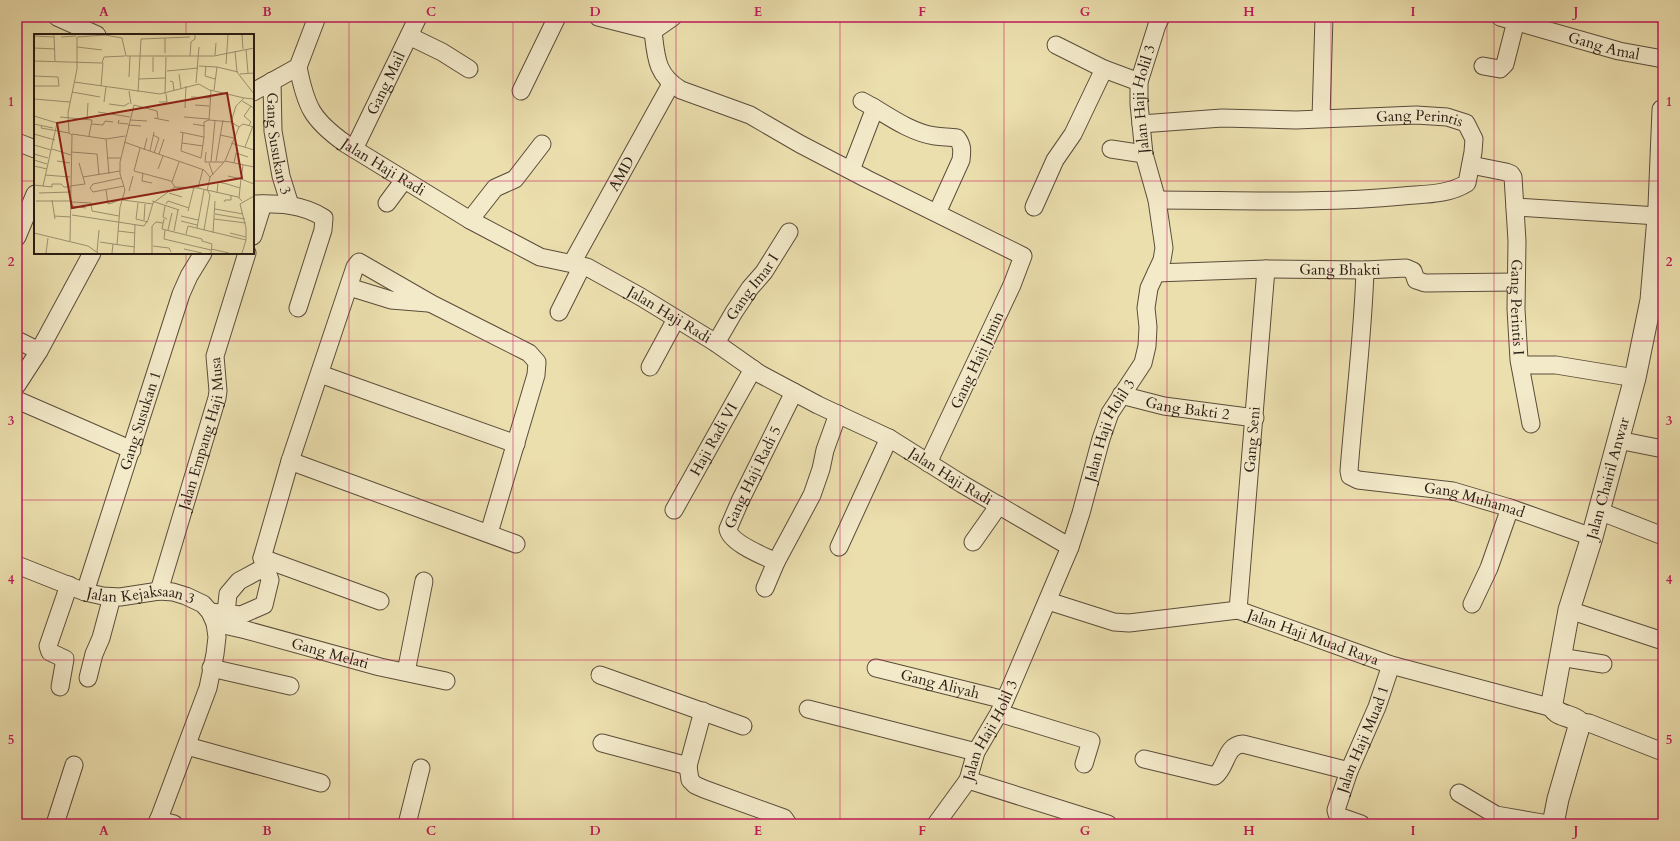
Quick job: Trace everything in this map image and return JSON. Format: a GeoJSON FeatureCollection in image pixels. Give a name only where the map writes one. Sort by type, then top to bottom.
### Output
{"type":"FeatureCollection","features":[{"type":"Feature","properties":{"kind":"street"},"geometry":{"type":"LineString","coordinates":[[57,17],[95,34]]}},
{"type":"Feature","properties":{"kind":"street"},"geometry":{"type":"LineString","coordinates":[[254,91],[298,67],[317,17]]}},
{"type":"Feature","properties":{"kind":"street","name":"Gang Mail"},"geometry":{"type":"LineString","coordinates":[[354,149],[418,17]]}},
{"type":"Feature","properties":{"kind":"street"},"geometry":{"type":"LineString","coordinates":[[521,91],[556,17]]}},
{"type":"Feature","properties":{"kind":"street"},"geometry":{"type":"LineString","coordinates":[[598,17],[653,31],[673,17]]}},
{"type":"Feature","properties":{"kind":"street","name":"Jalan Haji Holil 3"},"geometry":{"type":"LineString","coordinates":[[936,824],[968,780],[976,752],[1002,706],[1070,547],[1110,413],[1143,363],[1147,346],[1148,328],[1146,308],[1148,288],[1162,260],[1164,248],[1157,200],[1144,154],[1139,82],[1161,17]]}},
{"type":"Feature","properties":{"kind":"street"},"geometry":{"type":"LineString","coordinates":[[1321,118],[1324,17]]}},
{"type":"Feature","properties":{"kind":"street"},"geometry":{"type":"LineString","coordinates":[[1483,66],[1500,69],[1503,68],[1505,64],[1508,19]]}},
{"type":"Feature","properties":{"kind":"street","name":"Gang Amal"},"geometry":{"type":"LineString","coordinates":[[1508,19],[1619,51],[1663,59]]}},
{"type":"Feature","properties":{"kind":"street"},"geometry":{"type":"LineString","coordinates":[[653,31],[657,63],[671,84],[680,90],[750,115],[851,170],[937,213],[961,160],[961,144],[957,138],[935,136],[902,125],[867,104],[874,113],[851,170]]}},
{"type":"Feature","properties":{"kind":"street"},"geometry":{"type":"LineString","coordinates":[[409,36],[442,52],[468,69]]}},
{"type":"Feature","properties":{"kind":"street"},"geometry":{"type":"LineString","coordinates":[[1056,45],[1104,69],[1139,82]]}},
{"type":"Feature","properties":{"kind":"street","name":"Jalan Haji Radi"},"geometry":{"type":"LineString","coordinates":[[298,67],[307,103],[316,120],[331,134],[354,149],[470,220],[540,257],[547,260],[577,264],[641,297],[753,369],[794,392],[889,438],[928,463],[1070,547]]}},
{"type":"Feature","properties":{"kind":"street"},"geometry":{"type":"LineString","coordinates":[[1034,207],[1055,160],[1073,134],[1104,69]]}},
{"type":"Feature","properties":{"kind":"street","name":"Gang Susukan 3"},"geometry":{"type":"LineString","coordinates":[[272,81],[273,131],[281,176],[290,205]]}},
{"type":"Feature","properties":{"kind":"street","name":"AMD"},"geometry":{"type":"LineString","coordinates":[[559,312],[577,264],[671,84]]}},
{"type":"Feature","properties":{"kind":"street","name":"Jalan Chairil Anwar"},"geometry":{"type":"LineString","coordinates":[[1553,708],[1552,703],[1569,610],[1592,537],[1657,301],[1663,110]]}},
{"type":"Feature","properties":{"kind":"street","name":"Gang Perintis"},"geometry":{"type":"LineString","coordinates":[[1141,124],[1222,118],[1296,120],[1416,115],[1447,117],[1460,120],[1466,123],[1474,139],[1467,183],[1457,188],[1438,193],[1374,199],[1157,200]]}},
{"type":"Feature","properties":{"kind":"street"},"geometry":{"type":"LineString","coordinates":[[17,142],[34,148]]}},
{"type":"Feature","properties":{"kind":"street"},"geometry":{"type":"LineString","coordinates":[[470,220],[495,188],[515,179],[542,144]]}},
{"type":"Feature","properties":{"kind":"street"},"geometry":{"type":"LineString","coordinates":[[1111,149],[1144,154]]}},
{"type":"Feature","properties":{"kind":"street","name":"Gang Perintis I"},"geometry":{"type":"LineString","coordinates":[[1471,165],[1511,174],[1513,177],[1517,241],[1516,309],[1520,363],[1556,365],[1635,378]]}},
{"type":"Feature","properties":{"kind":"street"},"geometry":{"type":"LineString","coordinates":[[387,203],[404,180]]}},
{"type":"Feature","properties":{"kind":"street"},"geometry":{"type":"LineString","coordinates":[[17,237],[34,196]]}},
{"type":"Feature","properties":{"kind":"street"},"geometry":{"type":"LineString","coordinates":[[254,230],[258,204],[290,205],[315,212],[324,218],[323,230],[298,308]]}},
{"type":"Feature","properties":{"kind":"street"},"geometry":{"type":"LineString","coordinates":[[1515,207],[1660,209]]}},
{"type":"Feature","properties":{"kind":"street","name":"Gang Haji Jimin"},"geometry":{"type":"LineString","coordinates":[[928,463],[990,333],[1012,285],[1023,256],[937,213]]}},
{"type":"Feature","properties":{"kind":"street","name":"Gang Imar I"},"geometry":{"type":"LineString","coordinates":[[716,344],[734,312],[750,288],[764,272],[789,232]]}},
{"type":"Feature","properties":{"kind":"street"},"geometry":{"type":"LineString","coordinates":[[17,385],[39,352],[91,254]]}},
{"type":"Feature","properties":{"kind":"street","name":"Gang Susukan 1"},"geometry":{"type":"LineString","coordinates":[[85,592],[181,294],[189,276],[202,254]]}},
{"type":"Feature","properties":{"kind":"street","name":"Jalan Empang Haji Musa"},"geometry":{"type":"LineString","coordinates":[[159,591],[217,398],[215,356],[247,254]]}},
{"type":"Feature","properties":{"kind":"street"},"geometry":{"type":"LineString","coordinates":[[217,616],[241,615],[264,606],[270,580],[264,563],[290,461],[356,266],[361,263],[432,304],[529,353],[535,358],[538,368],[489,533]]}},
{"type":"Feature","properties":{"kind":"street","name":"Gang Bhakti"},"geometry":{"type":"LineString","coordinates":[[1156,273],[1266,269],[1365,270],[1406,268],[1412,272],[1416,280],[1425,284],[1516,282]]}},
{"type":"Feature","properties":{"kind":"street","name":"Gang Seni"},"geometry":{"type":"LineString","coordinates":[[1238,610],[1255,418],[1266,269]]}},
{"type":"Feature","properties":{"kind":"street","name":"Gang Muhamad"},"geometry":{"type":"LineString","coordinates":[[1365,270],[1364,313],[1349,471],[1350,476],[1353,479],[1453,491],[1510,508],[1592,537]]}},
{"type":"Feature","properties":{"kind":"street"},"geometry":{"type":"LineString","coordinates":[[349,288],[391,300],[432,304]]}},
{"type":"Feature","properties":{"kind":"street"},"geometry":{"type":"LineString","coordinates":[[650,367],[676,319]]}},
{"type":"Feature","properties":{"kind":"street"},"geometry":{"type":"LineString","coordinates":[[17,340],[39,352]]}},
{"type":"Feature","properties":{"kind":"street"},"geometry":{"type":"LineString","coordinates":[[1520,363],[1530,424]]}},
{"type":"Feature","properties":{"kind":"street","name":"Haji Radi VI"},"geometry":{"type":"LineString","coordinates":[[674,510],[753,369]]}},
{"type":"Feature","properties":{"kind":"street"},"geometry":{"type":"LineString","coordinates":[[320,374],[516,444]]}},
{"type":"Feature","properties":{"kind":"street","name":"Gang Haji Radi 5"},"geometry":{"type":"LineString","coordinates":[[776,562],[748,548],[732,537],[728,529],[740,501],[794,392]]}},
{"type":"Feature","properties":{"kind":"street","name":"Gang Bakti 2"},"geometry":{"type":"LineString","coordinates":[[1121,395],[1164,406],[1255,418]]}},
{"type":"Feature","properties":{"kind":"street"},"geometry":{"type":"LineString","coordinates":[[17,400],[132,450]]}},
{"type":"Feature","properties":{"kind":"street"},"geometry":{"type":"LineString","coordinates":[[765,588],[776,562],[812,495],[838,414]]}},
{"type":"Feature","properties":{"kind":"street"},"geometry":{"type":"LineString","coordinates":[[839,547],[889,438]]}},
{"type":"Feature","properties":{"kind":"street"},"geometry":{"type":"LineString","coordinates":[[1618,440],[1663,449]]}},
{"type":"Feature","properties":{"kind":"street"},"geometry":{"type":"LineString","coordinates":[[290,461],[516,544]]}},
{"type":"Feature","properties":{"kind":"street"},"geometry":{"type":"LineString","coordinates":[[973,542],[999,505]]}},
{"type":"Feature","properties":{"kind":"street"},"geometry":{"type":"LineString","coordinates":[[1472,604],[1489,568],[1510,508]]}},
{"type":"Feature","properties":{"kind":"street"},"geometry":{"type":"LineString","coordinates":[[1599,511],[1663,536]]}},
{"type":"Feature","properties":{"kind":"street"},"geometry":{"type":"LineString","coordinates":[[264,563],[380,601]]}},
{"type":"Feature","properties":{"kind":"street"},"geometry":{"type":"LineString","coordinates":[[174,824],[157,822],[208,688],[215,654],[217,616],[228,594],[239,581],[264,563]]}},
{"type":"Feature","properties":{"kind":"street","name":"Jalan Kejaksaan 3"},"geometry":{"type":"LineString","coordinates":[[17,565],[85,592],[103,596],[112,597],[159,591],[186,596],[203,604],[217,616]]}},
{"type":"Feature","properties":{"kind":"street"},"geometry":{"type":"LineString","coordinates":[[406,672],[424,581]]}},
{"type":"Feature","properties":{"kind":"street"},"geometry":{"type":"LineString","coordinates":[[60,687],[65,659],[52,653],[48,649],[69,585]]}},
{"type":"Feature","properties":{"kind":"street"},"geometry":{"type":"LineString","coordinates":[[88,678],[112,597]]}},
{"type":"Feature","properties":{"kind":"street","name":"Jalan Haji Muad Raya"},"geometry":{"type":"LineString","coordinates":[[1048,601],[1114,622],[1129,623],[1238,610],[1390,666],[1553,708]]}},
{"type":"Feature","properties":{"kind":"street"},"geometry":{"type":"LineString","coordinates":[[1569,610],[1663,641]]}},
{"type":"Feature","properties":{"kind":"street","name":"Gang Melati"},"geometry":{"type":"LineString","coordinates":[[217,616],[246,630],[380,667],[446,680]]}},
{"type":"Feature","properties":{"kind":"street"},"geometry":{"type":"LineString","coordinates":[[1560,657],[1603,664]]}},
{"type":"Feature","properties":{"kind":"street","name":"Jalan Haji Muad 1"},"geometry":{"type":"LineString","coordinates":[[1361,824],[1341,817],[1337,814],[1338,805],[1349,771],[1377,707],[1390,666]]}},
{"type":"Feature","properties":{"kind":"street"},"geometry":{"type":"LineString","coordinates":[[211,668],[290,686]]}},
{"type":"Feature","properties":{"kind":"street","name":"Gang Aliyah"},"geometry":{"type":"LineString","coordinates":[[876,668],[1002,706],[1091,741],[1084,764]]}},
{"type":"Feature","properties":{"kind":"street"},"geometry":{"type":"LineString","coordinates":[[600,675],[743,726]]}},
{"type":"Feature","properties":{"kind":"street"},"geometry":{"type":"LineString","coordinates":[[1553,708],[1557,713],[1574,718],[1579,722],[1589,723],[1663,752]]}},
{"type":"Feature","properties":{"kind":"street"},"geometry":{"type":"LineString","coordinates":[[808,709],[976,752]]}},
{"type":"Feature","properties":{"kind":"street"},"geometry":{"type":"LineString","coordinates":[[703,711],[688,766],[690,780],[695,785],[784,818],[788,824]]}},
{"type":"Feature","properties":{"kind":"street"},"geometry":{"type":"LineString","coordinates":[[1553,824],[1558,799],[1579,722]]}},
{"type":"Feature","properties":{"kind":"street"},"geometry":{"type":"LineString","coordinates":[[602,743],[688,766]]}},
{"type":"Feature","properties":{"kind":"street"},"geometry":{"type":"LineString","coordinates":[[1144,759],[1215,776],[1219,773],[1229,752],[1237,744],[1243,744],[1349,771]]}},
{"type":"Feature","properties":{"kind":"street"},"geometry":{"type":"LineString","coordinates":[[187,746],[321,783]]}},
{"type":"Feature","properties":{"kind":"street"},"geometry":{"type":"LineString","coordinates":[[55,824],[74,765]]}},
{"type":"Feature","properties":{"kind":"street"},"geometry":{"type":"LineString","coordinates":[[407,824],[421,768]]}},
{"type":"Feature","properties":{"kind":"street"},"geometry":{"type":"LineString","coordinates":[[968,780],[1108,824]]}},
{"type":"Feature","properties":{"kind":"street"},"geometry":{"type":"LineString","coordinates":[[1459,793],[1496,814],[1548,824]]}}]}
